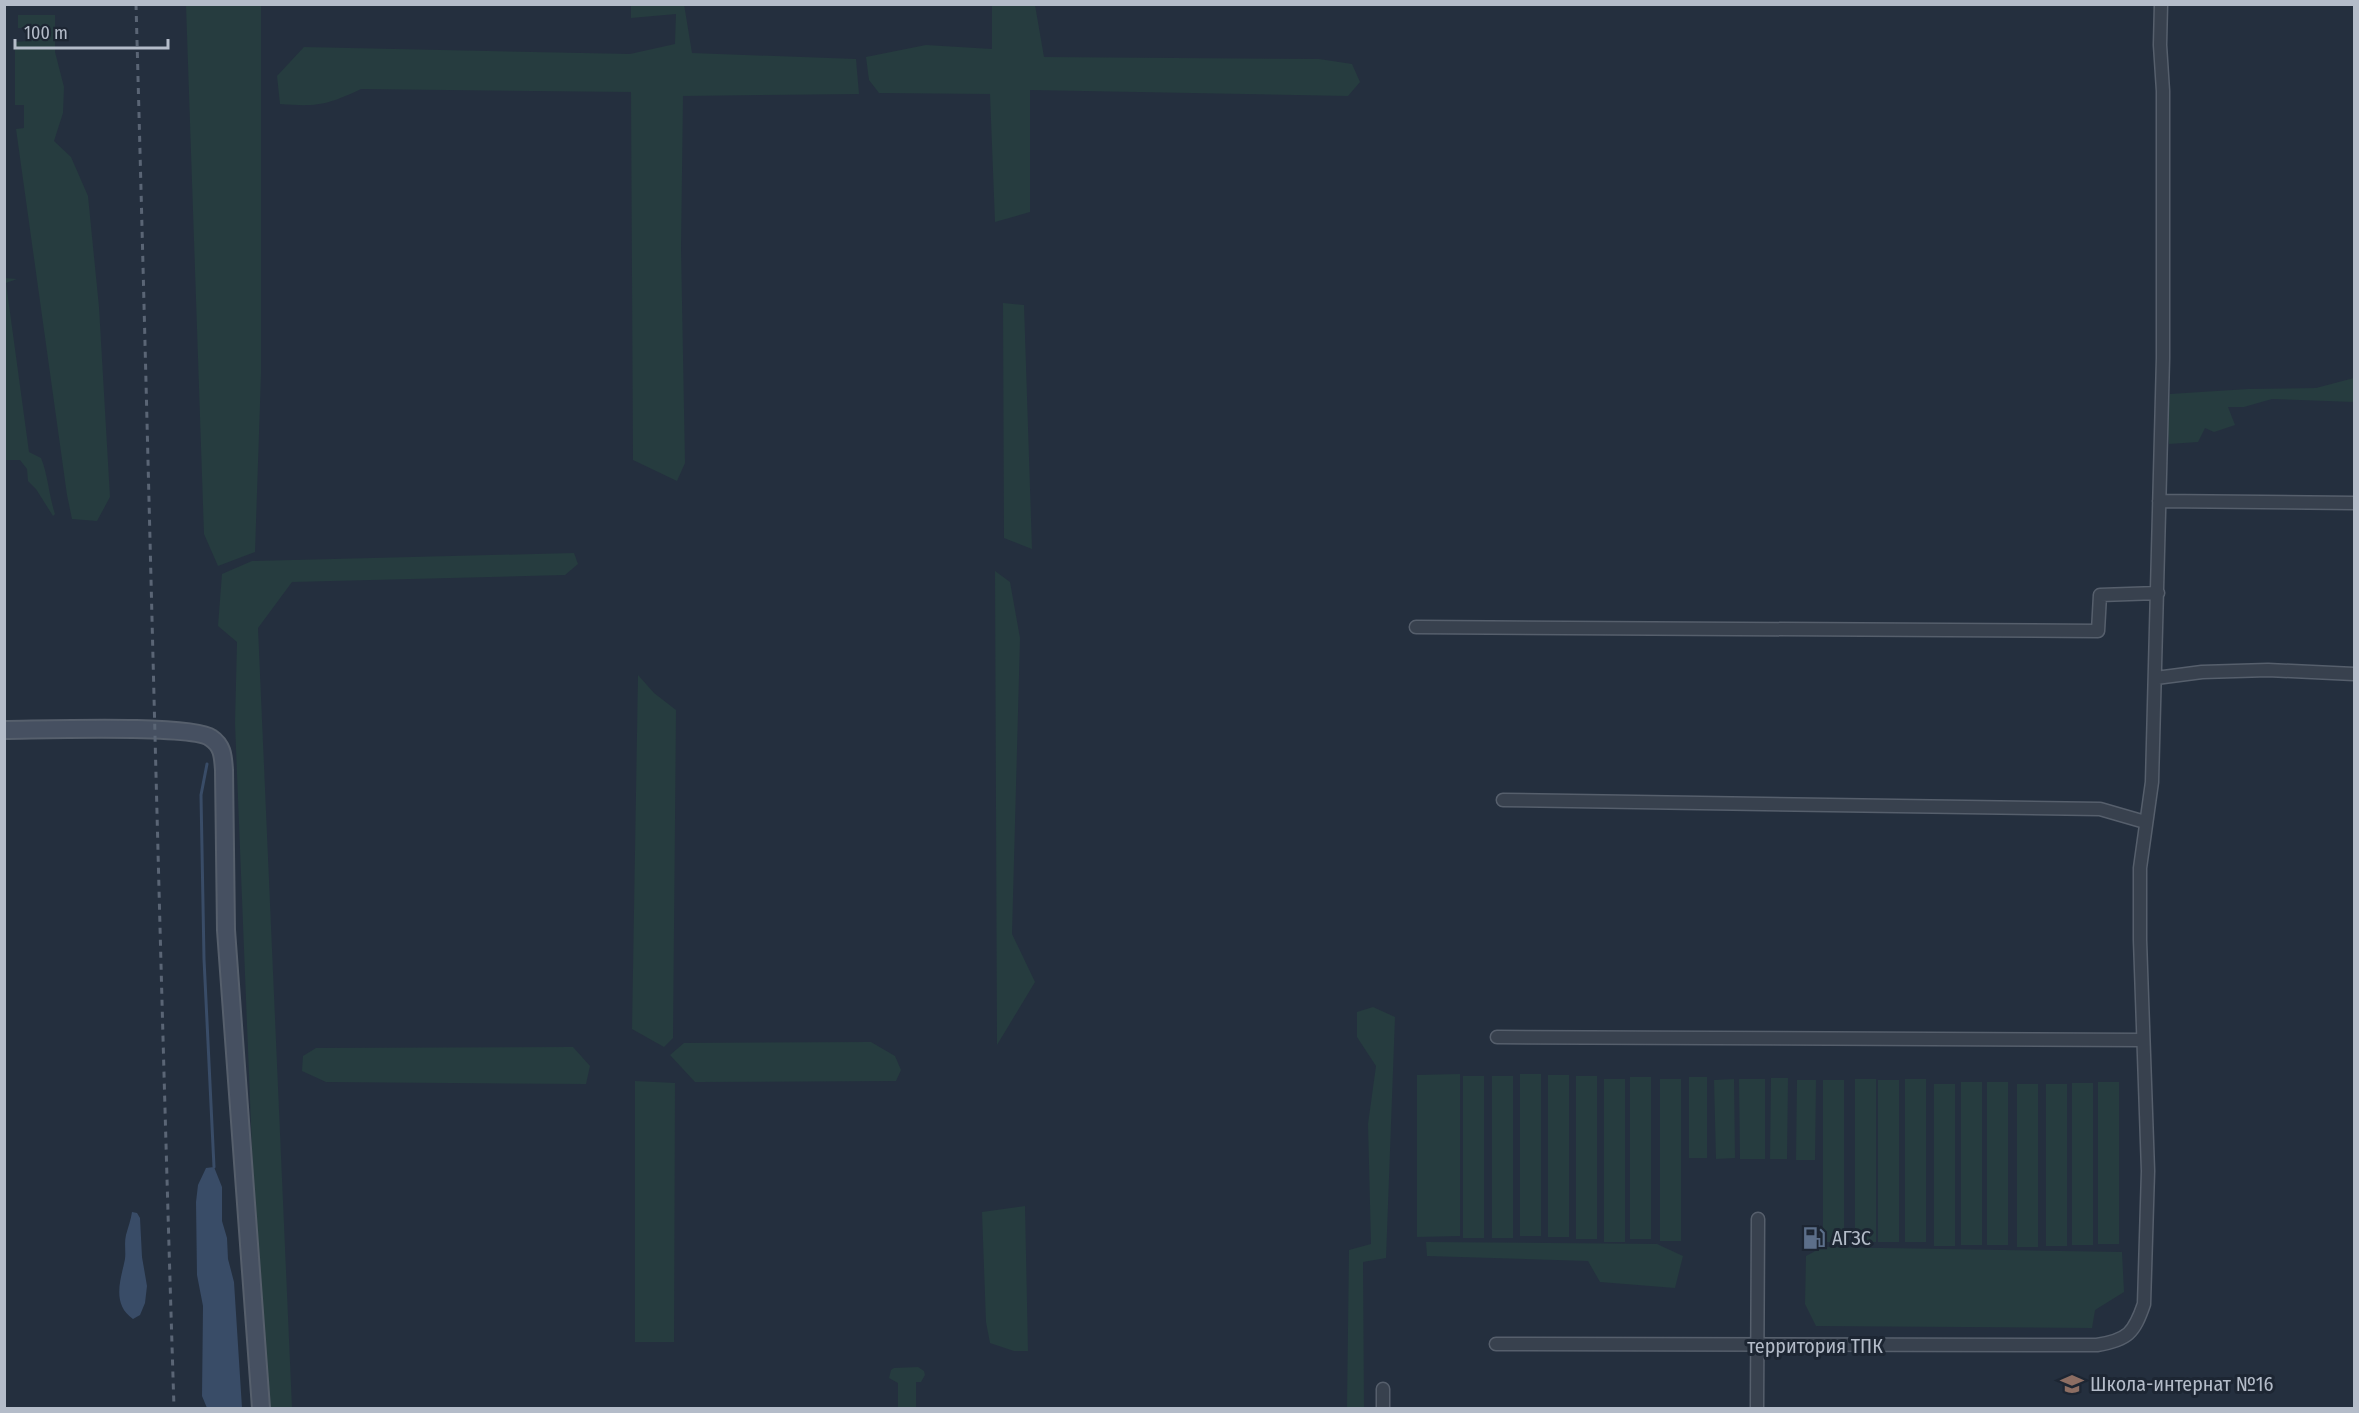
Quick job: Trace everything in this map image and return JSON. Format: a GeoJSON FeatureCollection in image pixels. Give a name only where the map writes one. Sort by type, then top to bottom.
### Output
{"type":"FeatureCollection","features":[{"type":"Feature","properties":{"kind":"main road"},"geometry":{"type":"LineString","coordinates":[[4,730],[203,728],[220,746],[223,756],[226,930],[261,1408]]}},
{"type":"Feature","properties":{"kind":"street"},"geometry":{"type":"LineString","coordinates":[[1497,1037],[2143,1040],[2140,868],[2152,782],[2164,294],[2161,4]]}},
{"type":"Feature","properties":{"kind":"street"},"geometry":{"type":"LineString","coordinates":[[2159,501],[2355,503]]}},
{"type":"Feature","properties":{"kind":"street"},"geometry":{"type":"LineString","coordinates":[[1416,627],[2098,631],[2100,596],[2158,593]]}},
{"type":"Feature","properties":{"kind":"street"},"geometry":{"type":"LineString","coordinates":[[2156,678],[2202,672],[2268,670],[2355,674]]}},
{"type":"Feature","properties":{"kind":"street"},"geometry":{"type":"LineString","coordinates":[[1503,800],[2100,809],[2145,822]]}},
{"type":"Feature","properties":{"kind":"street","name":"территория ТПК"},"geometry":{"type":"LineString","coordinates":[[1496,1344],[2097,1345],[2114,1342],[2131,1333],[2139,1321],[2144,1304],[2148,1171],[2143,1040]]}},
{"type":"Feature","properties":{"kind":"street"},"geometry":{"type":"LineString","coordinates":[[1757,1408],[1758,1219]]}},
{"type":"Feature","properties":{"kind":"street"},"geometry":{"type":"LineString","coordinates":[[1383,1389],[1383,1408]]}},
{"type":"Feature","properties":{"kind":"green space"},"geometry":{"type":"Polygon","coordinates":[[[684,4],[692,53],[856,59],[859,94],[683,96],[681,248],[685,463],[677,481],[633,460],[631,92],[361,89],[322,104],[293,105],[280,104],[277,76],[304,47],[630,54],[675,44],[676,14],[631,18],[631,5],[684,4]]]}},
{"type":"Feature","properties":{"kind":"green space"},"geometry":{"type":"Polygon","coordinates":[[[186,5],[261,5],[261,374],[255,552],[218,566],[204,534],[186,5]]]}},
{"type":"Feature","properties":{"kind":"green space"},"geometry":{"type":"Polygon","coordinates":[[[992,5],[1035,5],[1044,57],[1319,59],[1352,64],[1360,82],[1348,96],[1030,90],[1030,212],[995,222],[990,94],[879,93],[869,80],[866,57],[926,45],[992,49],[992,5]]]}},
{"type":"Feature","properties":{"kind":"green space"},"geometry":{"type":"Polygon","coordinates":[[[18,15],[55,15],[55,52],[64,87],[63,113],[54,141],[71,157],[88,196],[99,307],[110,497],[97,521],[72,519],[67,495],[16,129],[24,128],[24,105],[15,105],[15,42],[27,41],[27,28],[18,28],[18,15]]]}},
{"type":"Feature","properties":{"kind":"green space"},"geometry":{"type":"Polygon","coordinates":[[[5,278],[17,279],[6,283],[29,452],[41,458],[55,514],[53,516],[36,489],[28,481],[27,469],[20,460],[5,460],[5,278]]]}},
{"type":"Feature","properties":{"kind":"green space"},"geometry":{"type":"Polygon","coordinates":[[[1003,303],[1024,305],[1032,549],[1004,538],[1003,303]]]}},
{"type":"Feature","properties":{"kind":"green space"},"geometry":{"type":"Polygon","coordinates":[[[2354,378],[2354,402],[2272,399],[2244,407],[2228,407],[2235,425],[2214,432],[2205,428],[2198,442],[2169,444],[2167,418],[2170,394],[2316,388],[2354,378]]]}},
{"type":"Feature","properties":{"kind":"green space"},"geometry":{"type":"Polygon","coordinates":[[[574,553],[578,564],[565,575],[292,582],[258,628],[292,1408],[270,1408],[253,1175],[235,723],[237,642],[218,626],[222,574],[252,561],[574,553]]]}},
{"type":"Feature","properties":{"kind":"green space"},"geometry":{"type":"Polygon","coordinates":[[[995,571],[1010,582],[1020,638],[1012,934],[1035,982],[997,1045],[995,571]]]}},
{"type":"Feature","properties":{"kind":"green space"},"geometry":{"type":"Polygon","coordinates":[[[638,675],[654,693],[676,710],[673,1038],[664,1047],[632,1029],[638,675]]]}},
{"type":"Feature","properties":{"kind":"green space"},"geometry":{"type":"Polygon","coordinates":[[[1373,1007],[1395,1017],[1386,1258],[1363,1262],[1364,1408],[1347,1408],[1349,1250],[1371,1244],[1368,1124],[1376,1066],[1357,1037],[1357,1012],[1373,1007]]]}},
{"type":"Feature","properties":{"kind":"green space"},"geometry":{"type":"Polygon","coordinates":[[[871,1042],[895,1056],[901,1070],[896,1081],[695,1082],[670,1055],[684,1043],[871,1042]]]}},
{"type":"Feature","properties":{"kind":"green space"},"geometry":{"type":"Polygon","coordinates":[[[573,1047],[590,1066],[586,1084],[326,1082],[302,1071],[303,1056],[316,1048],[573,1047]]]}},
{"type":"Feature","properties":{"kind":"green space"},"geometry":{"type":"Polygon","coordinates":[[[1460,1074],[1460,1236],[1417,1237],[1417,1075],[1460,1074]]]}},
{"type":"Feature","properties":{"kind":"green space"},"geometry":{"type":"Polygon","coordinates":[[[1520,1074],[1541,1074],[1541,1236],[1520,1236],[1520,1074]]]}},
{"type":"Feature","properties":{"kind":"green space"},"geometry":{"type":"Polygon","coordinates":[[[1548,1075],[1569,1075],[1569,1237],[1548,1237],[1548,1075]]]}},
{"type":"Feature","properties":{"kind":"green space"},"geometry":{"type":"Polygon","coordinates":[[[1463,1076],[1484,1076],[1484,1238],[1463,1238],[1463,1076]]]}},
{"type":"Feature","properties":{"kind":"green space"},"geometry":{"type":"Polygon","coordinates":[[[1492,1076],[1513,1076],[1513,1238],[1492,1238],[1492,1076]]]}},
{"type":"Feature","properties":{"kind":"green space"},"geometry":{"type":"Polygon","coordinates":[[[1576,1076],[1597,1076],[1597,1239],[1576,1239],[1576,1076]]]}},
{"type":"Feature","properties":{"kind":"green space"},"geometry":{"type":"Polygon","coordinates":[[[1630,1077],[1651,1077],[1651,1239],[1630,1239],[1630,1077]]]}},
{"type":"Feature","properties":{"kind":"green space"},"geometry":{"type":"Polygon","coordinates":[[[1689,1077],[1707,1077],[1707,1158],[1689,1158],[1689,1077]]]}},
{"type":"Feature","properties":{"kind":"green space"},"geometry":{"type":"Polygon","coordinates":[[[1771,1078],[1788,1078],[1787,1159],[1770,1159],[1771,1078]]]}},
{"type":"Feature","properties":{"kind":"green space"},"geometry":{"type":"Polygon","coordinates":[[[1604,1079],[1625,1079],[1625,1242],[1604,1242],[1604,1079]]]}},
{"type":"Feature","properties":{"kind":"green space"},"geometry":{"type":"Polygon","coordinates":[[[1660,1079],[1681,1079],[1681,1241],[1660,1241],[1660,1079]]]}},
{"type":"Feature","properties":{"kind":"green space"},"geometry":{"type":"Polygon","coordinates":[[[1734,1079],[1735,1158],[1716,1159],[1714,1080],[1734,1079]]]}},
{"type":"Feature","properties":{"kind":"green space"},"geometry":{"type":"Polygon","coordinates":[[[1739,1079],[1765,1079],[1765,1159],[1740,1159],[1739,1079]]]}},
{"type":"Feature","properties":{"kind":"green space"},"geometry":{"type":"Polygon","coordinates":[[[1855,1079],[1876,1079],[1876,1242],[1855,1242],[1855,1079]]]}},
{"type":"Feature","properties":{"kind":"green space"},"geometry":{"type":"Polygon","coordinates":[[[1905,1079],[1926,1079],[1926,1242],[1905,1242],[1905,1079]]]}},
{"type":"Feature","properties":{"kind":"green space"},"geometry":{"type":"Polygon","coordinates":[[[1797,1080],[1816,1080],[1815,1160],[1796,1160],[1797,1080]]]}},
{"type":"Feature","properties":{"kind":"green space"},"geometry":{"type":"Polygon","coordinates":[[[1823,1080],[1844,1080],[1844,1242],[1823,1242],[1823,1080]]]}},
{"type":"Feature","properties":{"kind":"green space"},"geometry":{"type":"Polygon","coordinates":[[[1878,1080],[1899,1080],[1899,1242],[1878,1242],[1878,1080]]]}},
{"type":"Feature","properties":{"kind":"green space"},"geometry":{"type":"Polygon","coordinates":[[[635,1081],[675,1083],[674,1342],[635,1342],[635,1081]]]}},
{"type":"Feature","properties":{"kind":"green space"},"geometry":{"type":"Polygon","coordinates":[[[1961,1082],[1982,1082],[1982,1245],[1961,1245],[1961,1082]]]}},
{"type":"Feature","properties":{"kind":"green space"},"geometry":{"type":"Polygon","coordinates":[[[1987,1082],[2008,1082],[2008,1245],[1987,1245],[1987,1082]]]}},
{"type":"Feature","properties":{"kind":"green space"},"geometry":{"type":"Polygon","coordinates":[[[2098,1082],[2119,1082],[2119,1244],[2098,1244],[2098,1082]]]}},
{"type":"Feature","properties":{"kind":"green space"},"geometry":{"type":"Polygon","coordinates":[[[2072,1083],[2093,1083],[2093,1245],[2072,1245],[2072,1083]]]}},
{"type":"Feature","properties":{"kind":"green space"},"geometry":{"type":"Polygon","coordinates":[[[1934,1084],[1955,1084],[1955,1246],[1934,1246],[1934,1084]]]}},
{"type":"Feature","properties":{"kind":"green space"},"geometry":{"type":"Polygon","coordinates":[[[2017,1084],[2038,1084],[2038,1247],[2017,1247],[2017,1084]]]}},
{"type":"Feature","properties":{"kind":"green space"},"geometry":{"type":"Polygon","coordinates":[[[2046,1084],[2067,1084],[2067,1246],[2046,1246],[2046,1084]]]}},
{"type":"Feature","properties":{"kind":"green space"},"geometry":{"type":"Polygon","coordinates":[[[1025,1206],[1028,1351],[1014,1351],[990,1343],[986,1322],[982,1212],[1025,1206]]]}},
{"type":"Feature","properties":{"kind":"green space"},"geometry":{"type":"Polygon","coordinates":[[[1426,1242],[1657,1244],[1683,1256],[1675,1288],[1600,1282],[1588,1261],[1427,1256],[1426,1242]]]}},
{"type":"Feature","properties":{"kind":"green space"},"geometry":{"type":"Polygon","coordinates":[[[1823,1247],[2122,1252],[2124,1292],[2095,1310],[2092,1328],[1816,1326],[1805,1304],[1806,1256],[1823,1247]]]}},
{"type":"Feature","properties":{"kind":"green space"},"geometry":{"type":"Polygon","coordinates":[[[918,1367],[924,1371],[925,1375],[921,1382],[916,1382],[916,1408],[898,1408],[898,1383],[889,1378],[891,1370],[918,1367]]]}},
{"type":"Feature","properties":{"kind":"water"},"geometry":{"type":"Polygon","coordinates":[[[214,1167],[222,1187],[222,1221],[234,1282],[242,1408],[207,1408],[202,1396],[203,1306],[197,1275],[196,1202],[198,1185],[206,1168],[214,1167]]]}},
{"type":"Feature","properties":{"kind":"water"},"geometry":{"type":"Polygon","coordinates":[[[132,1212],[137,1213],[140,1218],[142,1257],[147,1286],[145,1303],[140,1315],[133,1319],[122,1306],[119,1291],[125,1259],[125,1238],[132,1212]]]}},
{"type":"Feature","properties":{"kind":"waterway"},"geometry":{"type":"LineString","coordinates":[[207,764],[201,795],[204,959],[214,1167]]}},
{"type":"Feature","properties":{"kind":"railway"},"geometry":{"type":"LineString","coordinates":[[136,4],[174,1408]]}},
{"type":"Feature","properties":{"kind":"place","name":"АГЗС"},"geometry":{"type":"Point","coordinates":[1814,1238]}},
{"type":"Feature","properties":{"kind":"place","name":"Школа-интернат №16"},"geometry":{"type":"Point","coordinates":[2072,1384]}}]}
